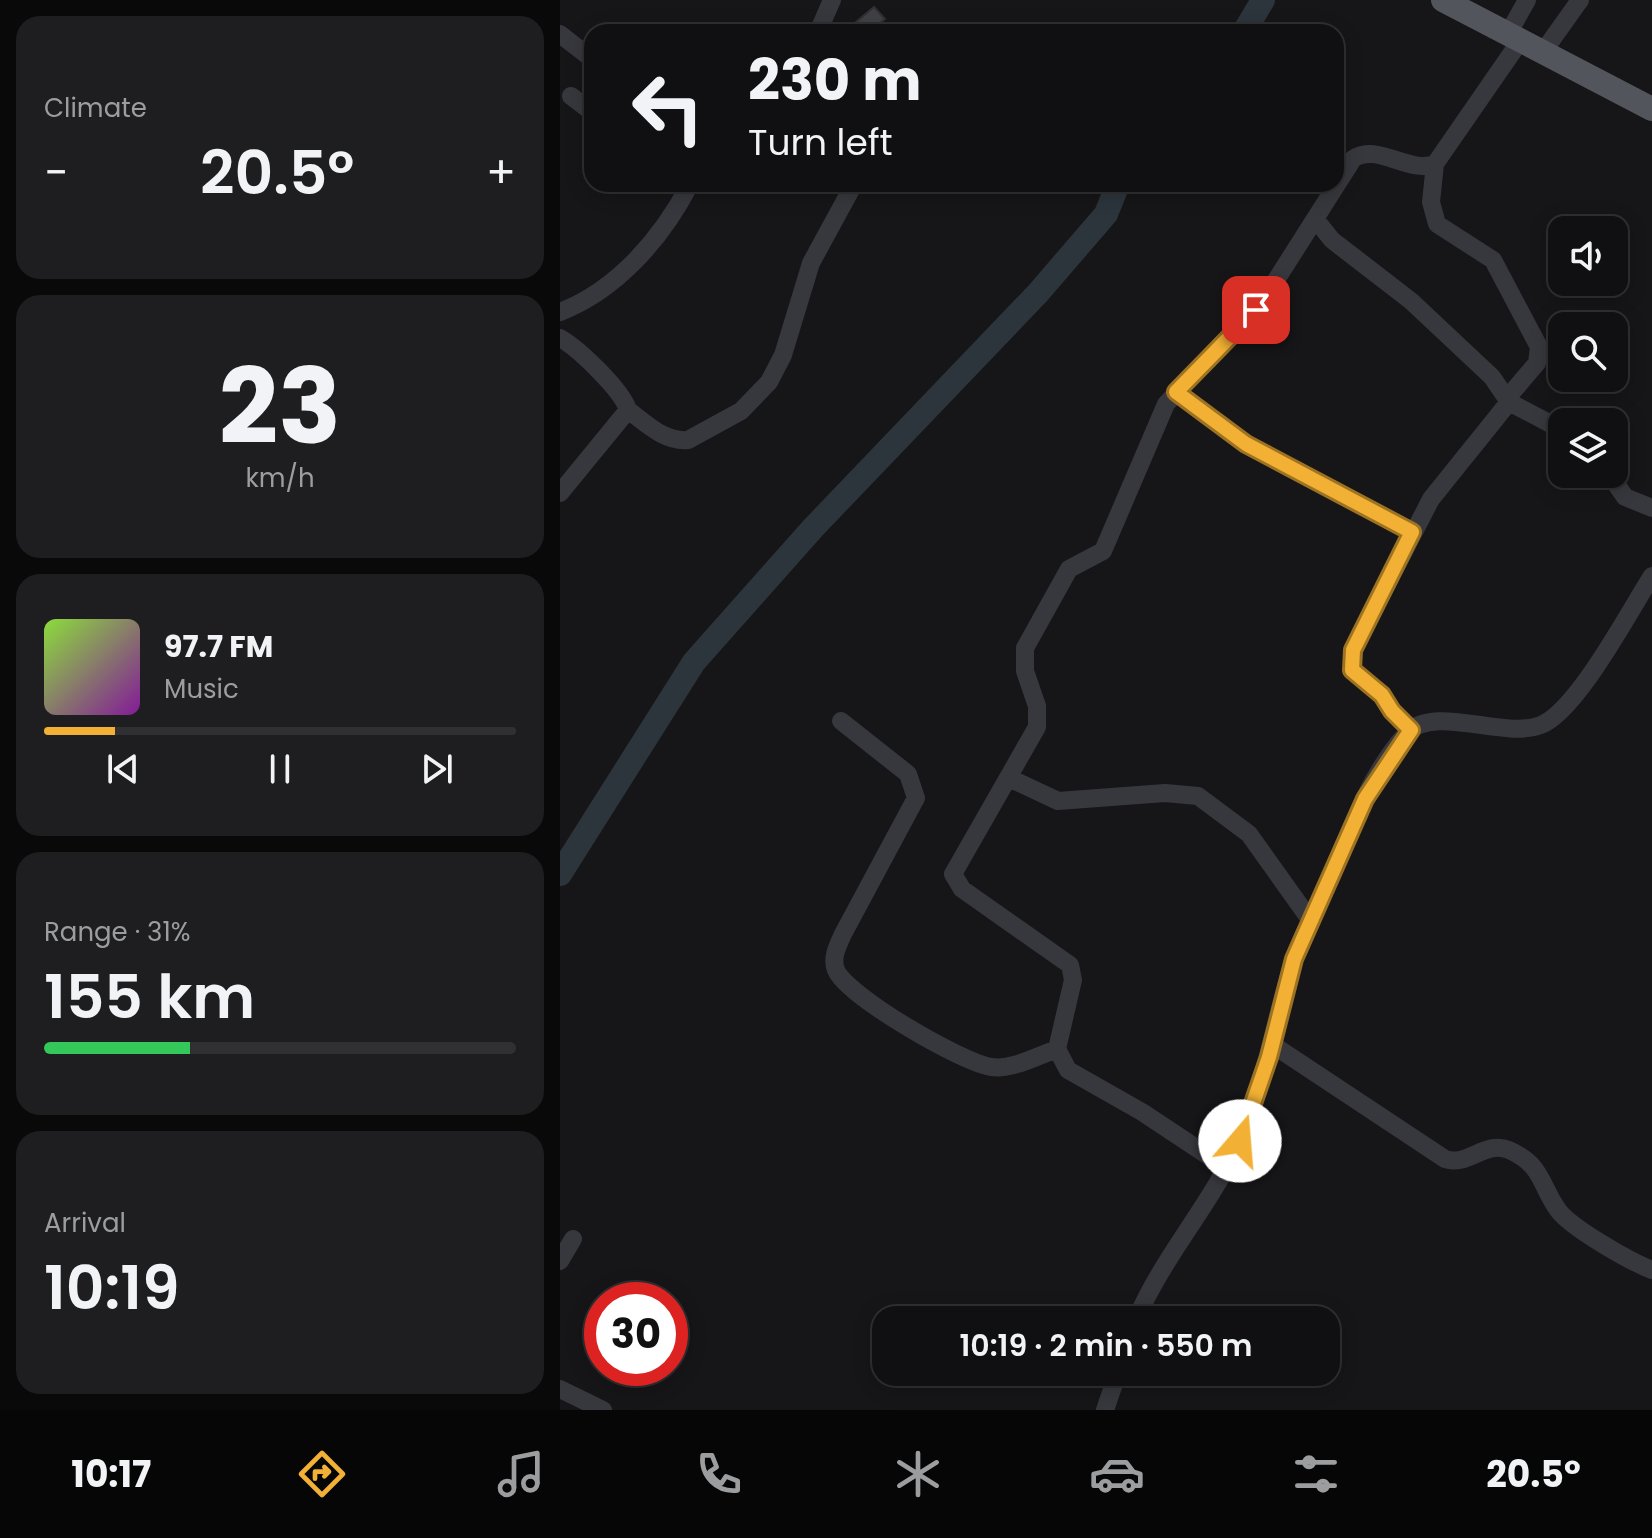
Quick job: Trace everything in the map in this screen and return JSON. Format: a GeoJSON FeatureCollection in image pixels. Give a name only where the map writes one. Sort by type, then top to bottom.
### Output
{"type":"FeatureCollection","features":[{"type":"Feature","properties":{"kind":"main road"},"geometry":{"type":"LineString","coordinates":[[1443,0],[1652,109]]}},
{"type":"Feature","properties":{"kind":"street"},"geometry":{"type":"LineString","coordinates":[[822,24],[832,0]]}},
{"type":"Feature","properties":{"kind":"street"},"geometry":{"type":"LineString","coordinates":[[1411,730],[1392,711],[1382,695],[1353,672],[1350,665],[1353,650],[1431,499],[1537,363],[1539,347],[1493,260],[1437,224],[1431,202],[1435,164],[1514,37],[1527,0]]}},
{"type":"Feature","properties":{"kind":"street"},"geometry":{"type":"LineString","coordinates":[[1543,52],[1580,0]]}},
{"type":"Feature","properties":{"kind":"street"},"geometry":{"type":"LineString","coordinates":[[560,34],[584,53]]}},
{"type":"Feature","properties":{"kind":"street"},"geometry":{"type":"LineString","coordinates":[[571,96],[584,106]]}},
{"type":"Feature","properties":{"kind":"street"},"geometry":{"type":"LineString","coordinates":[[1344,172],[1357,155],[1366,153],[1425,167],[1435,164]]}},
{"type":"Feature","properties":{"kind":"street"},"geometry":{"type":"LineString","coordinates":[[560,312],[587,302],[610,284],[658,236],[685,192]]}},
{"type":"Feature","properties":{"kind":"street"},"geometry":{"type":"LineString","coordinates":[[560,338],[580,353],[623,399],[628,410],[661,435],[678,441],[688,440],[747,406],[777,370],[811,263],[850,192]]}},
{"type":"Feature","properties":{"kind":"street"},"geometry":{"type":"LineString","coordinates":[[1225,1167],[1068,1070],[1057,1049],[1073,980],[1070,965],[962,889],[953,874],[1037,727],[1037,706],[1025,671],[1025,648],[1069,569],[1103,551],[1153,427],[1176,392],[1256,310],[1332,192]]}},
{"type":"Feature","properties":{"kind":"street"},"geometry":{"type":"LineString","coordinates":[[1316,220],[1342,249],[1411,301],[1509,399],[1548,422]]}},
{"type":"Feature","properties":{"kind":"street"},"geometry":{"type":"LineString","coordinates":[[1176,392],[1246,444],[1412,532]]}},
{"type":"Feature","properties":{"kind":"street"},"geometry":{"type":"LineString","coordinates":[[560,493],[628,410]]}},
{"type":"Feature","properties":{"kind":"street"},"geometry":{"type":"LineString","coordinates":[[1619,488],[1625,497],[1652,508]]}},
{"type":"Feature","properties":{"kind":"street"},"geometry":{"type":"LineString","coordinates":[[1142,1306],[1161,1266],[1240,1141],[1273,1045],[1294,959],[1365,799],[1411,730],[1430,721],[1513,729],[1543,725],[1567,704],[1594,669],[1652,576]]}},
{"type":"Feature","properties":{"kind":"street"},"geometry":{"type":"LineString","coordinates":[[841,721],[908,774],[916,789],[916,798],[843,934],[835,955],[837,972],[857,992],[964,1060],[1004,1067],[1057,1049]]}},
{"type":"Feature","properties":{"kind":"street"},"geometry":{"type":"LineString","coordinates":[[1009,778],[1058,801],[1165,793],[1198,796],[1249,834],[1311,921]]}},
{"type":"Feature","properties":{"kind":"street"},"geometry":{"type":"LineString","coordinates":[[1273,1045],[1445,1159],[1459,1162],[1487,1148],[1510,1150],[1539,1171],[1561,1214],[1652,1270]]}},
{"type":"Feature","properties":{"kind":"street"},"geometry":{"type":"LineString","coordinates":[[560,1261],[573,1239]]}},
{"type":"Feature","properties":{"kind":"street"},"geometry":{"type":"LineString","coordinates":[[1105,1410],[1113,1386]]}},
{"type":"Feature","properties":{"kind":"street"},"geometry":{"type":"LineString","coordinates":[[560,1389],[603,1410]]}},
{"type":"Feature","properties":{"kind":"building"},"geometry":{"type":"Polygon","coordinates":[[[874,7],[885,19],[879,24],[854,24],[874,7]]]}},
{"type":"Feature","properties":{"kind":"waterway"},"geometry":{"type":"LineString","coordinates":[[1249,24],[1263,0]]}},
{"type":"Feature","properties":{"kind":"waterway"},"geometry":{"type":"LineString","coordinates":[[560,874],[694,662],[813,528],[1038,293],[1106,214],[1115,192]]}},
{"type":"Feature","properties":{"kind":"route"},"geometry":{"type":"LineString","coordinates":[[1240,1141],[1264,1075],[1294,959],[1365,799],[1387,761],[1411,730],[1392,711],[1386,699],[1353,672],[1350,665],[1353,650],[1412,532],[1246,444],[1176,392],[1256,310]]}}]}
